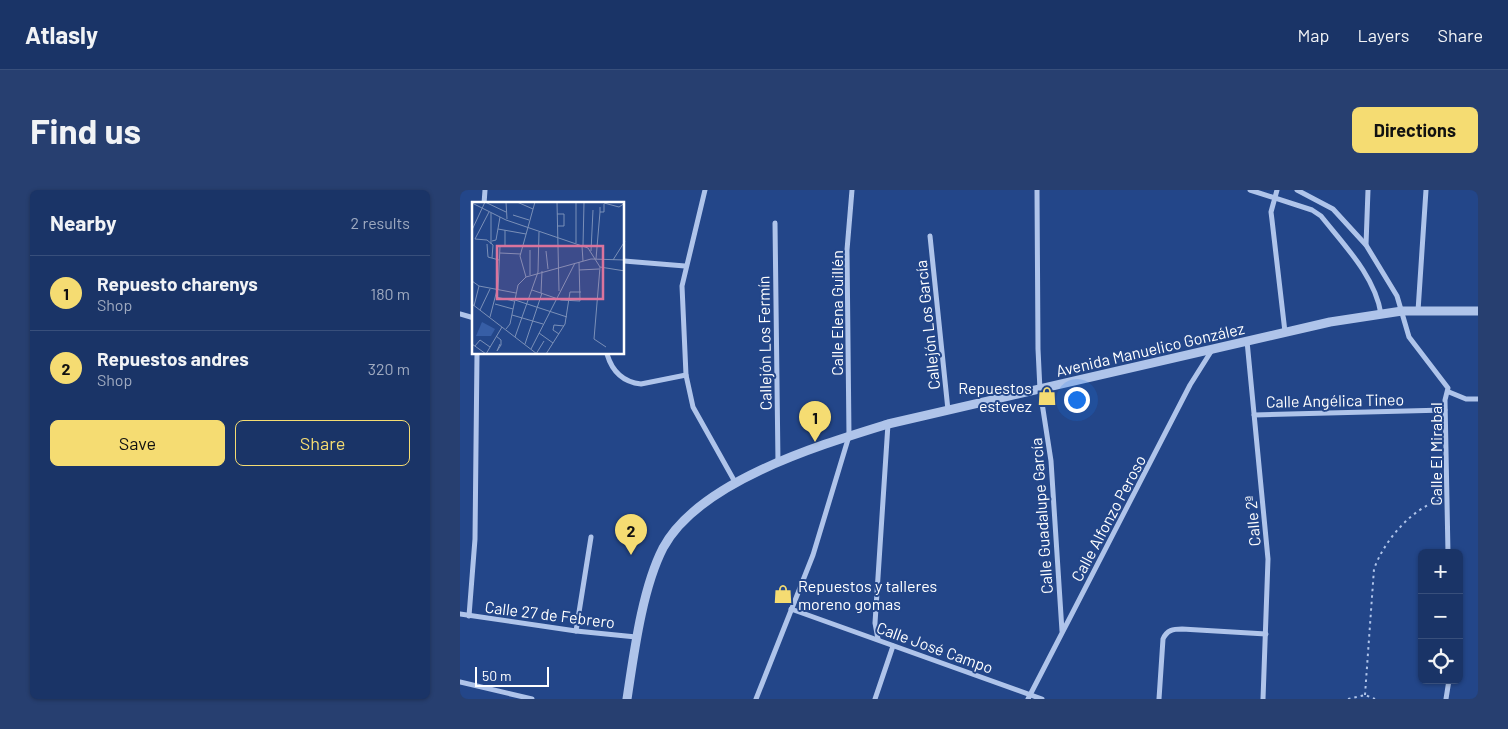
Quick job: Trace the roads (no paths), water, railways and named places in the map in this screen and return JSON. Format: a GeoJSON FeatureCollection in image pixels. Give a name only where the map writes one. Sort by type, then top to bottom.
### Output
{"type":"FeatureCollection","features":[{"type":"Feature","properties":{"kind":"street"},"geometry":{"type":"LineString","coordinates":[[705,190],[685,266],[681,305],[686,375],[693,407],[735,482]]}},
{"type":"Feature","properties":{"kind":"street","name":"Calle Elena Guillén"},"geometry":{"type":"LineString","coordinates":[[756,699],[813,554],[850,436],[847,250],[852,190]]}},
{"type":"Feature","properties":{"kind":"street","name":"Calle Guadalupe García"},"geometry":{"type":"LineString","coordinates":[[1037,190],[1040,390],[1051,461],[1062,631]]}},
{"type":"Feature","properties":{"kind":"street"},"geometry":{"type":"LineString","coordinates":[[1250,190],[1312,210],[1321,216],[1368,277],[1379,298],[1382,314]]}},
{"type":"Feature","properties":{"kind":"street"},"geometry":{"type":"LineString","coordinates":[[1277,190],[1272,220],[1285,332]]}},
{"type":"Feature","properties":{"kind":"street","name":"Calle El Mirabal"},"geometry":{"type":"LineString","coordinates":[[1297,190],[1333,209],[1366,245],[1388,281],[1402,311],[1404,326],[1409,337],[1447,385],[1449,392],[1446,398],[1448,549]]}},
{"type":"Feature","properties":{"kind":"street"},"geometry":{"type":"LineString","coordinates":[[1366,245],[1368,190]]}},
{"type":"Feature","properties":{"kind":"street"},"geometry":{"type":"LineString","coordinates":[[1418,311],[1426,190]]}},
{"type":"Feature","properties":{"kind":"street","name":"Callejón Los Fermín"},"geometry":{"type":"LineString","coordinates":[[775,223],[778,464]]}},
{"type":"Feature","properties":{"kind":"street","name":"Callejón Los García"},"geometry":{"type":"LineString","coordinates":[[930,236],[948,411]]}},
{"type":"Feature","properties":{"kind":"street"},"geometry":{"type":"LineString","coordinates":[[625,262],[685,266]]}},
{"type":"Feature","properties":{"kind":"street","name":"Avenida Manuelico González"},"geometry":{"type":"LineString","coordinates":[[626,699],[636,637],[654,572],[664,547],[690,517],[710,498],[735,482],[850,436],[888,424],[1285,332],[1402,311],[1478,311]]}},
{"type":"Feature","properties":{"kind":"street","name":"Calle 2ª"},"geometry":{"type":"LineString","coordinates":[[1247,341],[1268,559],[1263,699]]}},
{"type":"Feature","properties":{"kind":"street","name":"Calle Alfonzo Peroso"},"geometry":{"type":"LineString","coordinates":[[1029,697],[1190,385],[1212,350]]}},
{"type":"Feature","properties":{"kind":"street"},"geometry":{"type":"LineString","coordinates":[[469,616],[475,539],[477,355]]}},
{"type":"Feature","properties":{"kind":"street"},"geometry":{"type":"LineString","coordinates":[[608,355],[619,376],[635,383],[686,375]]}},
{"type":"Feature","properties":{"kind":"street"},"geometry":{"type":"LineString","coordinates":[[1449,392],[1466,399],[1478,399]]}},
{"type":"Feature","properties":{"kind":"street","name":"Calle Angélica Tineo"},"geometry":{"type":"LineString","coordinates":[[1254,415],[1446,410]]}},
{"type":"Feature","properties":{"kind":"street"},"geometry":{"type":"LineString","coordinates":[[878,639],[876,623],[888,424]]}},
{"type":"Feature","properties":{"kind":"street"},"geometry":{"type":"LineString","coordinates":[[576,631],[591,537]]}},
{"type":"Feature","properties":{"kind":"street","name":"Calle José Campo"},"geometry":{"type":"LineString","coordinates":[[791,609],[878,639],[892,646],[1029,697],[1042,699]]}},
{"type":"Feature","properties":{"kind":"street","name":"Calle 27 de Febrero"},"geometry":{"type":"LineString","coordinates":[[460,614],[576,631],[636,637]]}},
{"type":"Feature","properties":{"kind":"street"},"geometry":{"type":"LineString","coordinates":[[1159,699],[1163,639],[1167,632],[1173,629],[1182,629],[1266,634]]}},
{"type":"Feature","properties":{"kind":"street"},"geometry":{"type":"LineString","coordinates":[[875,699],[892,646]]}},
{"type":"Feature","properties":{"kind":"street"},"geometry":{"type":"LineString","coordinates":[[460,682],[532,699]]}},
{"type":"Feature","properties":{"kind":"street"},"geometry":{"type":"LineString","coordinates":[[1446,699],[1448,684]]}},
{"type":"Feature","properties":{"kind":"place","name":"Repuestos estevez"},"geometry":{"type":"Point","coordinates":[1047,396]}},
{"type":"Feature","properties":{"kind":"place","name":"Repuesto charenys"},"geometry":{"type":"Point","coordinates":[815,442]}},
{"type":"Feature","properties":{"kind":"place","name":"Repuestos andres"},"geometry":{"type":"Point","coordinates":[631,555]}},
{"type":"Feature","properties":{"kind":"place","name":"Repuestos y talleres moreno gomas"},"geometry":{"type":"Point","coordinates":[783,594]}}]}
